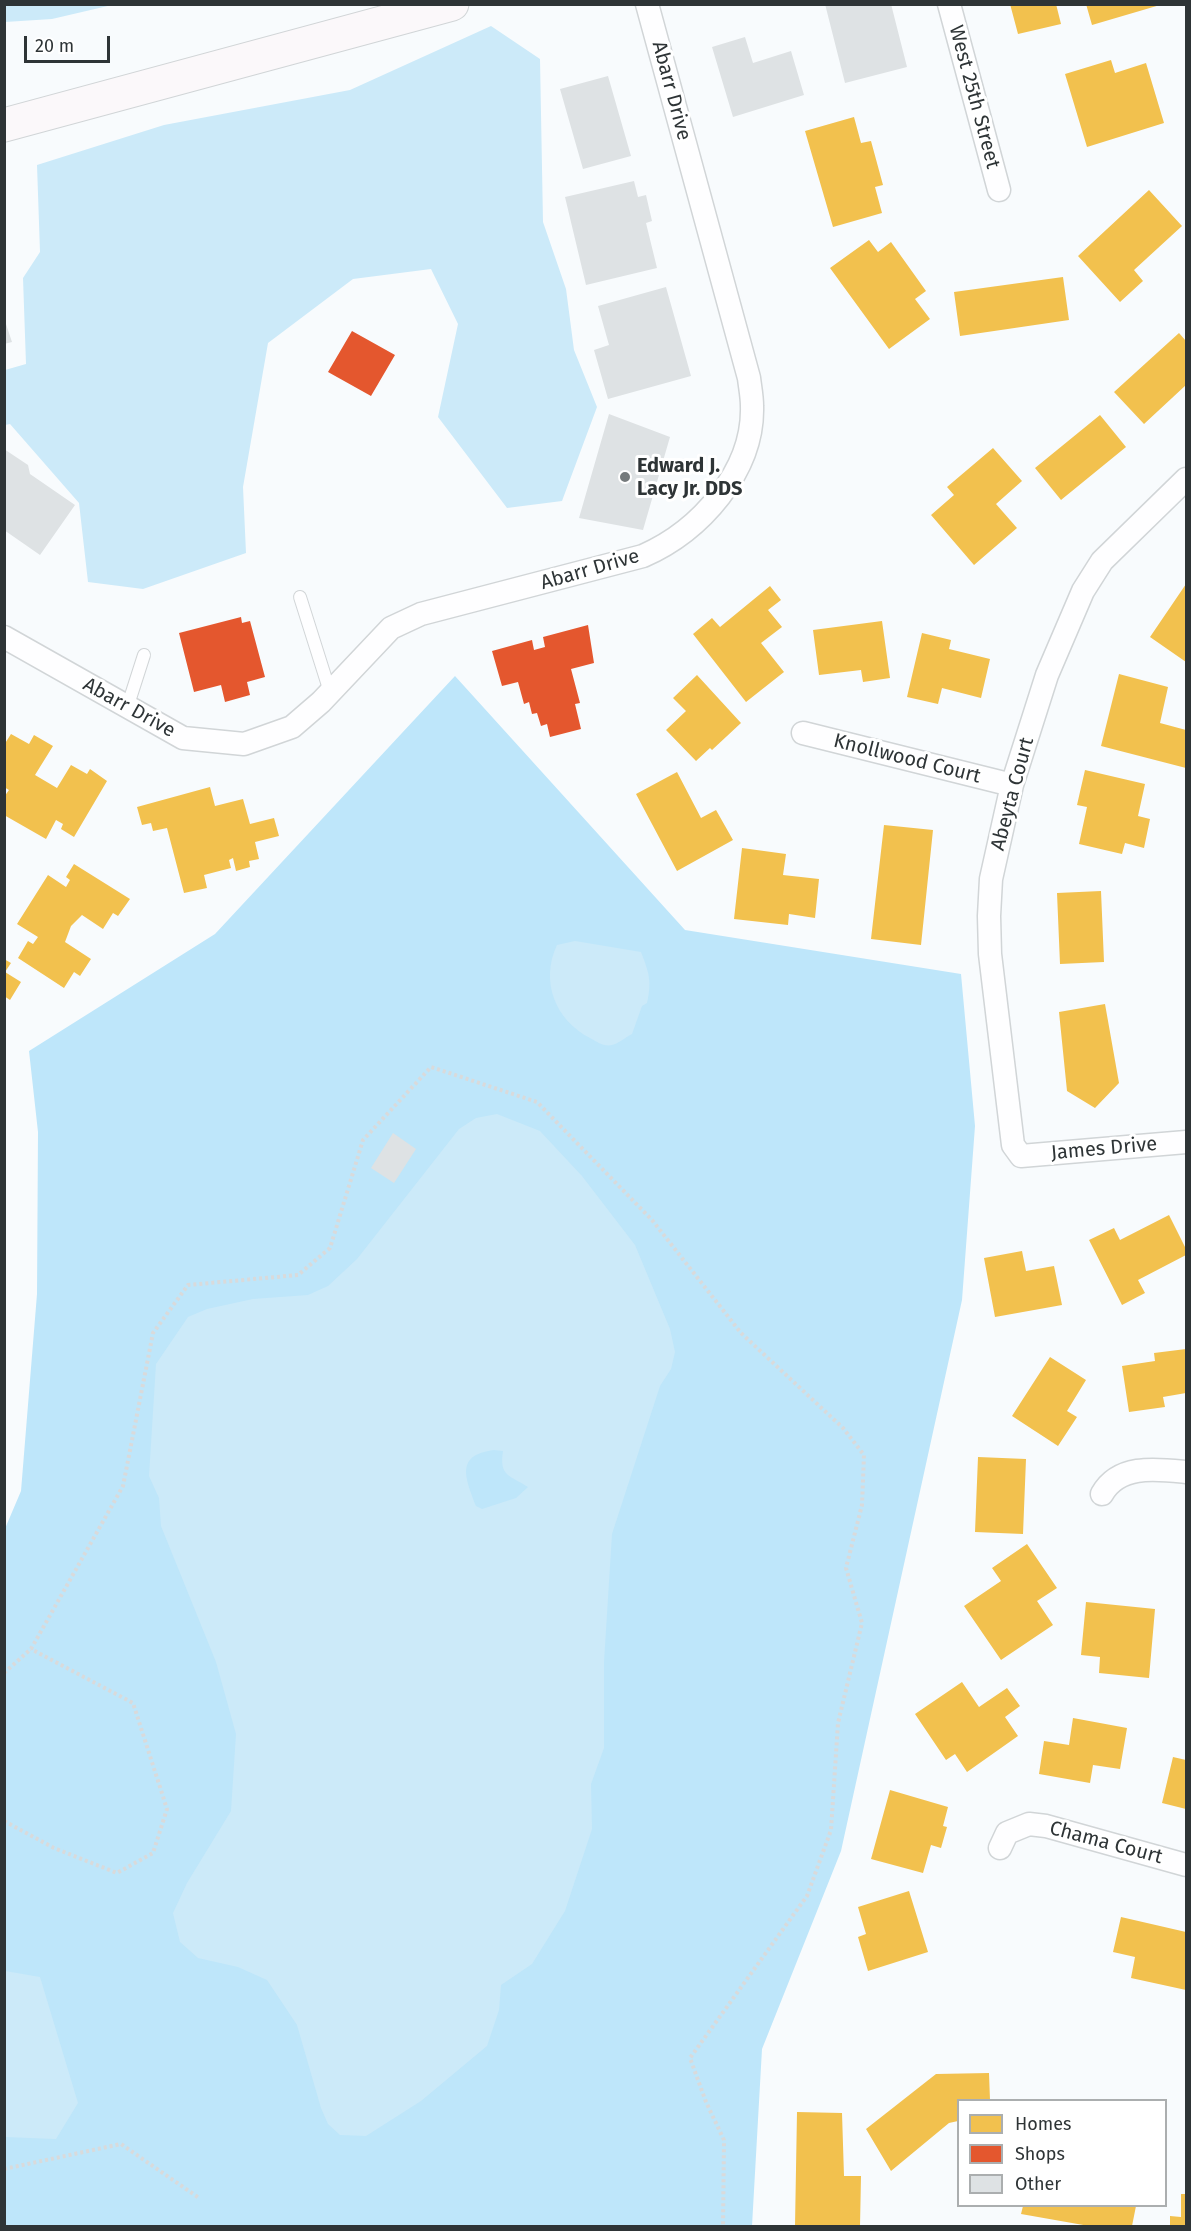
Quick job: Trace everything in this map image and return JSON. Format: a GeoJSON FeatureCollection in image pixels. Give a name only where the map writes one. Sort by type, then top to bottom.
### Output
{"type":"FeatureCollection","features":[{"type":"Feature","properties":{"kind":"main road"},"geometry":{"type":"LineString","coordinates":[[4,125],[452,4]]}},
{"type":"Feature","properties":{"kind":"street","name":"Abarr Drive"},"geometry":{"type":"LineString","coordinates":[[4,637],[126,708],[183,738],[244,744],[292,727],[330,692],[391,628],[421,614],[622,563],[665,546],[705,514],[734,474],[750,429],[752,406],[749,378],[647,4]]}},
{"type":"Feature","properties":{"kind":"street","name":"West 25th Street"},"geometry":{"type":"LineString","coordinates":[[949,4],[999,190]]}},
{"type":"Feature","properties":{"kind":"street","name":"Abeyta Court"},"geometry":{"type":"LineString","coordinates":[[1021,1156],[1013,1145],[990,945],[991,879],[1012,785],[1047,675],[1083,591],[1102,561],[1186,479]]}},
{"type":"Feature","properties":{"kind":"street","name":"Knollwood Court"},"geometry":{"type":"LineString","coordinates":[[803,733],[1012,785]]}},
{"type":"Feature","properties":{"kind":"street","name":"James Drive"},"geometry":{"type":"LineString","coordinates":[[1021,1156],[1186,1142]]}},
{"type":"Feature","properties":{"kind":"street"},"geometry":{"type":"LineString","coordinates":[[1101,1494],[1108,1483],[1119,1475],[1136,1471],[1186,1473]]}},
{"type":"Feature","properties":{"kind":"street","name":"Chama Court"},"geometry":{"type":"LineString","coordinates":[[1000,1848],[1007,1833],[1029,1824],[1046,1826],[1186,1866]]}},
{"type":"Feature","properties":{"kind":"lane"},"geometry":{"type":"LineString","coordinates":[[300,597],[330,692]]}},
{"type":"Feature","properties":{"kind":"lane"},"geometry":{"type":"LineString","coordinates":[[126,708],[144,655]]}},
{"type":"Feature","properties":{"kind":"path"},"geometry":{"type":"LineString","coordinates":[[4,1672],[31,1649],[123,1486],[153,1333],[188,1285],[298,1275],[330,1248],[363,1140],[430,1067],[537,1102],[652,1220],[741,1333],[843,1428],[864,1455],[862,1505],[846,1568],[862,1623],[838,1722],[831,1830],[807,1896],[690,2058],[706,2102],[724,2140],[723,2226]]}},
{"type":"Feature","properties":{"kind":"path"},"geometry":{"type":"LineString","coordinates":[[4,1821],[54,1848],[117,1873],[153,1853],[167,1809],[133,1703],[31,1649]]}},
{"type":"Feature","properties":{"kind":"path"},"geometry":{"type":"LineString","coordinates":[[4,2169],[121,2144],[199,2198]]}},
{"type":"Feature","properties":{"kind":"shaded area"},"geometry":{"type":"Polygon","coordinates":[[[5,4],[112,5],[52,19],[5,22],[5,4]]]}},
{"type":"Feature","properties":{"kind":"shaded area"},"geometry":{"type":"Polygon","coordinates":[[[491,26],[540,59],[543,222],[566,289],[574,350],[597,407],[562,501],[507,508],[438,417],[458,324],[431,269],[353,279],[268,343],[243,487],[246,553],[143,589],[88,582],[79,503],[10,424],[5,425],[5,370],[26,364],[23,278],[40,252],[37,165],[164,125],[350,90],[491,26]]]}},
{"type":"Feature","properties":{"kind":"shaded area"},"geometry":{"type":"Polygon","coordinates":[[[455,676],[685,930],[961,974],[975,1126],[962,1300],[841,1851],[762,2049],[752,2226],[5,2226],[4,1531],[21,1491],[37,1294],[38,1132],[29,1051],[215,934],[455,676]]]}},
{"type":"Feature","properties":{"kind":"shaded area"},"geometry":{"type":"Polygon","coordinates":[[[575,941],[641,952],[649,977],[647,1003],[642,1006],[632,1034],[614,1044],[601,1044],[578,1030],[568,1021],[554,998],[550,972],[557,945],[575,941]]]}},
{"type":"Feature","properties":{"kind":"shaded area"},"geometry":{"type":"Polygon","coordinates":[[[497,1114],[540,1131],[582,1176],[635,1245],[670,1329],[675,1352],[671,1369],[660,1386],[612,1534],[604,1662],[604,1748],[591,1784],[592,1829],[565,1911],[532,1964],[501,1985],[499,2010],[487,2046],[421,2101],[366,2136],[340,2135],[328,2124],[321,2108],[297,2025],[267,1980],[238,1967],[198,1958],[180,1942],[173,1913],[187,1883],[231,1811],[236,1734],[216,1662],[161,1526],[159,1498],[149,1476],[156,1364],[188,1317],[207,1309],[253,1299],[308,1295],[328,1286],[357,1259],[459,1129],[476,1118],[497,1114]],[[494,1450],[481,1453],[468,1463],[466,1470],[469,1487],[476,1506],[482,1509],[516,1498],[528,1487],[504,1471],[503,1451],[494,1450]]]}},
{"type":"Feature","properties":{"kind":"shaded area"},"geometry":{"type":"Polygon","coordinates":[[[5,1971],[40,1977],[78,2103],[56,2139],[5,2137],[5,1971]]]}},
{"type":"Feature","properties":{"kind":"building: Homes"},"geometry":{"type":"Polygon","coordinates":[[[1010,4],[1056,4],[1061,24],[1018,34],[1010,4]]]}},
{"type":"Feature","properties":{"kind":"building: Homes"},"geometry":{"type":"Polygon","coordinates":[[[1086,4],[1160,4],[1160,5],[1092,25],[1086,4]]]}},
{"type":"Feature","properties":{"kind":"building: Homes"},"geometry":{"type":"Polygon","coordinates":[[[1111,60],[1115,73],[1146,63],[1164,123],[1087,147],[1065,74],[1111,60]]]}},
{"type":"Feature","properties":{"kind":"building: Homes"},"geometry":{"type":"Polygon","coordinates":[[[854,117],[861,143],[871,141],[883,185],[875,187],[882,213],[833,227],[805,131],[854,117]]]}},
{"type":"Feature","properties":{"kind":"building: Homes"},"geometry":{"type":"Polygon","coordinates":[[[1149,190],[1182,226],[1134,270],[1143,281],[1120,302],[1078,256],[1149,190]]]}},
{"type":"Feature","properties":{"kind":"building: Homes"},"geometry":{"type":"Polygon","coordinates":[[[869,240],[878,252],[891,242],[926,291],[915,299],[930,319],[889,349],[830,268],[869,240]]]}},
{"type":"Feature","properties":{"kind":"building: Homes"},"geometry":{"type":"Polygon","coordinates":[[[1063,277],[1069,320],[960,336],[954,292],[1063,277]]]}},
{"type":"Feature","properties":{"kind":"building: Homes"},"geometry":{"type":"Polygon","coordinates":[[[1179,333],[1186,341],[1186,385],[1144,424],[1114,392],[1179,333]]]}},
{"type":"Feature","properties":{"kind":"building: Homes"},"geometry":{"type":"Polygon","coordinates":[[[1100,415],[1126,447],[1061,500],[1035,468],[1100,415]]]}},
{"type":"Feature","properties":{"kind":"building: Homes"},"geometry":{"type":"Polygon","coordinates":[[[993,448],[1022,481],[996,504],[1017,528],[974,565],[931,515],[954,495],[947,487],[993,448]]]}},
{"type":"Feature","properties":{"kind":"building: Homes"},"geometry":{"type":"Polygon","coordinates":[[[1186,584],[1186,662],[1150,637],[1186,584]]]}},
{"type":"Feature","properties":{"kind":"building: Homes"},"geometry":{"type":"Polygon","coordinates":[[[770,586],[781,600],[768,610],[782,627],[761,643],[784,672],[746,702],[693,634],[712,618],[720,627],[770,586]]]}},
{"type":"Feature","properties":{"kind":"building: Homes"},"geometry":{"type":"Polygon","coordinates":[[[882,621],[890,678],[863,682],[861,670],[819,675],[813,630],[882,621]]]}},
{"type":"Feature","properties":{"kind":"building: Homes"},"geometry":{"type":"Polygon","coordinates":[[[922,633],[951,640],[949,649],[990,659],[981,698],[942,688],[938,704],[907,697],[922,633]]]}},
{"type":"Feature","properties":{"kind":"building: Homes"},"geometry":{"type":"Polygon","coordinates":[[[1119,674],[1168,687],[1160,723],[1186,730],[1186,768],[1101,746],[1119,674]]]}},
{"type":"Feature","properties":{"kind":"building: Homes"},"geometry":{"type":"Polygon","coordinates":[[[697,675],[741,723],[712,750],[710,748],[696,761],[666,730],[686,711],[673,698],[697,675]]]}},
{"type":"Feature","properties":{"kind":"building: Homes"},"geometry":{"type":"Polygon","coordinates":[[[11,734],[29,744],[34,735],[53,746],[35,775],[57,788],[71,765],[87,774],[90,769],[107,781],[74,837],[61,829],[63,824],[56,820],[46,839],[4,815],[4,797],[9,790],[4,787],[4,745],[11,734]]]}},
{"type":"Feature","properties":{"kind":"building: Homes"},"geometry":{"type":"Polygon","coordinates":[[[1085,770],[1145,784],[1138,816],[1150,819],[1144,848],[1125,843],[1122,854],[1079,844],[1087,807],[1077,805],[1085,770]]]}},
{"type":"Feature","properties":{"kind":"building: Homes"},"geometry":{"type":"Polygon","coordinates":[[[677,772],[701,818],[716,810],[733,840],[677,871],[636,794],[677,772]]]}},
{"type":"Feature","properties":{"kind":"building: Homes"},"geometry":{"type":"Polygon","coordinates":[[[210,787],[215,806],[243,799],[250,824],[274,818],[279,836],[255,842],[259,859],[249,861],[250,867],[236,871],[233,858],[229,860],[231,868],[204,875],[207,888],[184,893],[167,828],[153,831],[151,823],[142,825],[137,807],[210,787]]]}},
{"type":"Feature","properties":{"kind":"building: Homes"},"geometry":{"type":"Polygon","coordinates":[[[884,825],[933,830],[921,945],[871,939],[884,825]]]}},
{"type":"Feature","properties":{"kind":"building: Homes"},"geometry":{"type":"Polygon","coordinates":[[[742,848],[786,854],[783,875],[819,879],[815,918],[789,914],[788,925],[734,919],[742,848]]]}},
{"type":"Feature","properties":{"kind":"building: Homes"},"geometry":{"type":"Polygon","coordinates":[[[74,864],[130,899],[118,916],[113,913],[103,929],[82,915],[71,926],[65,942],[91,959],[80,976],[74,972],[64,988],[18,958],[28,941],[33,944],[38,937],[17,924],[48,875],[66,887],[70,880],[66,877],[74,864]]]}},
{"type":"Feature","properties":{"kind":"building: Homes"},"geometry":{"type":"Polygon","coordinates":[[[1101,891],[1104,962],[1060,964],[1057,893],[1101,891]]]}},
{"type":"Feature","properties":{"kind":"building: Homes"},"geometry":{"type":"Polygon","coordinates":[[[4,959],[11,963],[5,972],[21,982],[10,1000],[4,996],[4,959]]]}},
{"type":"Feature","properties":{"kind":"building: Homes"},"geometry":{"type":"Polygon","coordinates":[[[1105,1004],[1119,1083],[1095,1108],[1067,1091],[1059,1012],[1105,1004]]]}},
{"type":"Feature","properties":{"kind":"building: Homes"},"geometry":{"type":"Polygon","coordinates":[[[1169,1215],[1186,1249],[1186,1255],[1138,1280],[1145,1293],[1122,1305],[1089,1240],[1114,1228],[1120,1240],[1169,1215]]]}},
{"type":"Feature","properties":{"kind":"building: Homes"},"geometry":{"type":"Polygon","coordinates":[[[1022,1251],[1026,1271],[1054,1266],[1062,1305],[995,1317],[984,1258],[1022,1251]]]}},
{"type":"Feature","properties":{"kind":"building: Homes"},"geometry":{"type":"Polygon","coordinates":[[[1186,1349],[1186,1393],[1163,1397],[1165,1407],[1129,1412],[1122,1366],[1155,1361],[1154,1353],[1186,1349]]]}},
{"type":"Feature","properties":{"kind":"building: Homes"},"geometry":{"type":"Polygon","coordinates":[[[1050,1357],[1086,1380],[1067,1411],[1077,1417],[1058,1446],[1012,1416],[1050,1357]]]}},
{"type":"Feature","properties":{"kind":"building: Homes"},"geometry":{"type":"Polygon","coordinates":[[[978,1457],[1026,1459],[1023,1534],[975,1532],[978,1457]]]}},
{"type":"Feature","properties":{"kind":"building: Homes"},"geometry":{"type":"Polygon","coordinates":[[[1027,1544],[1057,1588],[1037,1601],[1053,1625],[1001,1660],[964,1606],[1001,1581],[992,1568],[1027,1544]]]}},
{"type":"Feature","properties":{"kind":"building: Homes"},"geometry":{"type":"Polygon","coordinates":[[[1086,1602],[1155,1609],[1149,1678],[1099,1673],[1100,1657],[1081,1655],[1086,1602]]]}},
{"type":"Feature","properties":{"kind":"building: Homes"},"geometry":{"type":"Polygon","coordinates":[[[962,1682],[979,1707],[1007,1688],[1020,1706],[1005,1717],[1018,1736],[967,1772],[955,1754],[946,1760],[915,1714],[962,1682]]]}},
{"type":"Feature","properties":{"kind":"building: Homes"},"geometry":{"type":"Polygon","coordinates":[[[1073,1718],[1127,1728],[1120,1769],[1093,1765],[1090,1783],[1039,1774],[1044,1741],[1069,1745],[1073,1718]]]}},
{"type":"Feature","properties":{"kind":"building: Homes"},"geometry":{"type":"Polygon","coordinates":[[[1173,1757],[1186,1760],[1186,1809],[1162,1803],[1173,1757]]]}},
{"type":"Feature","properties":{"kind":"building: Homes"},"geometry":{"type":"Polygon","coordinates":[[[890,1790],[948,1807],[943,1826],[947,1827],[941,1848],[931,1845],[923,1873],[871,1859],[890,1790]]]}},
{"type":"Feature","properties":{"kind":"building: Homes"},"geometry":{"type":"Polygon","coordinates":[[[909,1891],[928,1952],[868,1971],[858,1937],[866,1934],[858,1907],[909,1891]]]}},
{"type":"Feature","properties":{"kind":"building: Homes"},"geometry":{"type":"Polygon","coordinates":[[[1121,1917],[1186,1932],[1186,1990],[1131,1978],[1135,1957],[1113,1952],[1121,1917]]]}},
{"type":"Feature","properties":{"kind":"building: Homes"},"geometry":{"type":"Polygon","coordinates":[[[989,2073],[990,2099],[957,2099],[957,2121],[949,2123],[891,2171],[866,2129],[936,2074],[989,2073]]]}},
{"type":"Feature","properties":{"kind":"building: Homes"},"geometry":{"type":"Polygon","coordinates":[[[797,2112],[842,2113],[844,2176],[861,2176],[860,2226],[795,2226],[797,2112]]]}},
{"type":"Feature","properties":{"kind":"building: Homes"},"geometry":{"type":"Polygon","coordinates":[[[1181,2194],[1186,2194],[1186,2226],[1170,2226],[1170,2216],[1181,2217],[1181,2194]]]}},
{"type":"Feature","properties":{"kind":"building: Homes"},"geometry":{"type":"Polygon","coordinates":[[[1023,2207],[1136,2207],[1132,2226],[1089,2226],[1021,2214],[1023,2207]]]}},
{"type":"Feature","properties":{"kind":"building: Shops"},"geometry":{"type":"Polygon","coordinates":[[[352,331],[395,355],[371,396],[328,372],[352,331]]]}},
{"type":"Feature","properties":{"kind":"building: Shops"},"geometry":{"type":"Polygon","coordinates":[[[241,617],[242,623],[250,621],[265,677],[247,682],[250,695],[225,702],[221,685],[194,692],[179,633],[241,617]]]}},
{"type":"Feature","properties":{"kind":"building: Shops"},"geometry":{"type":"Polygon","coordinates":[[[588,625],[594,663],[571,669],[580,703],[575,704],[581,729],[550,737],[547,724],[541,726],[537,713],[532,714],[529,702],[524,704],[518,682],[502,686],[492,651],[532,640],[534,650],[545,647],[543,637],[588,625]]]}},
{"type":"Feature","properties":{"kind":"building: Other"},"geometry":{"type":"Polygon","coordinates":[[[825,4],[891,4],[907,67],[845,83],[825,4]]]}},
{"type":"Feature","properties":{"kind":"building: Other"},"geometry":{"type":"Polygon","coordinates":[[[745,37],[753,63],[791,51],[804,95],[733,117],[712,47],[745,37]]]}},
{"type":"Feature","properties":{"kind":"building: Other"},"geometry":{"type":"Polygon","coordinates":[[[608,76],[631,156],[583,169],[560,89],[608,76]]]}},
{"type":"Feature","properties":{"kind":"building: Other"},"geometry":{"type":"Polygon","coordinates":[[[634,181],[638,197],[646,195],[652,221],[646,223],[657,268],[586,285],[565,197],[634,181]]]}},
{"type":"Feature","properties":{"kind":"building: Other"},"geometry":{"type":"Polygon","coordinates":[[[666,287],[691,376],[608,399],[594,350],[609,345],[598,306],[666,287]]]}},
{"type":"Feature","properties":{"kind":"building: Other"},"geometry":{"type":"Polygon","coordinates":[[[4,318],[12,342],[4,344],[4,318]]]}},
{"type":"Feature","properties":{"kind":"building: Other","name":"Edward J. Lacy Jr. DDS"},"geometry":{"type":"Polygon","coordinates":[[[609,414],[670,437],[643,530],[579,518],[609,414]]]}},
{"type":"Feature","properties":{"kind":"building: Other"},"geometry":{"type":"Polygon","coordinates":[[[4,449],[28,465],[30,474],[75,505],[40,555],[4,530],[4,449]]]}},
{"type":"Feature","properties":{"kind":"building: Other"},"geometry":{"type":"Polygon","coordinates":[[[393,1133],[416,1149],[394,1183],[371,1168],[393,1133]]]}},
{"type":"Feature","properties":{"kind":"place","name":"Edward J. Lacy Jr. DDS"},"geometry":{"type":"Point","coordinates":[625,477]}}]}
